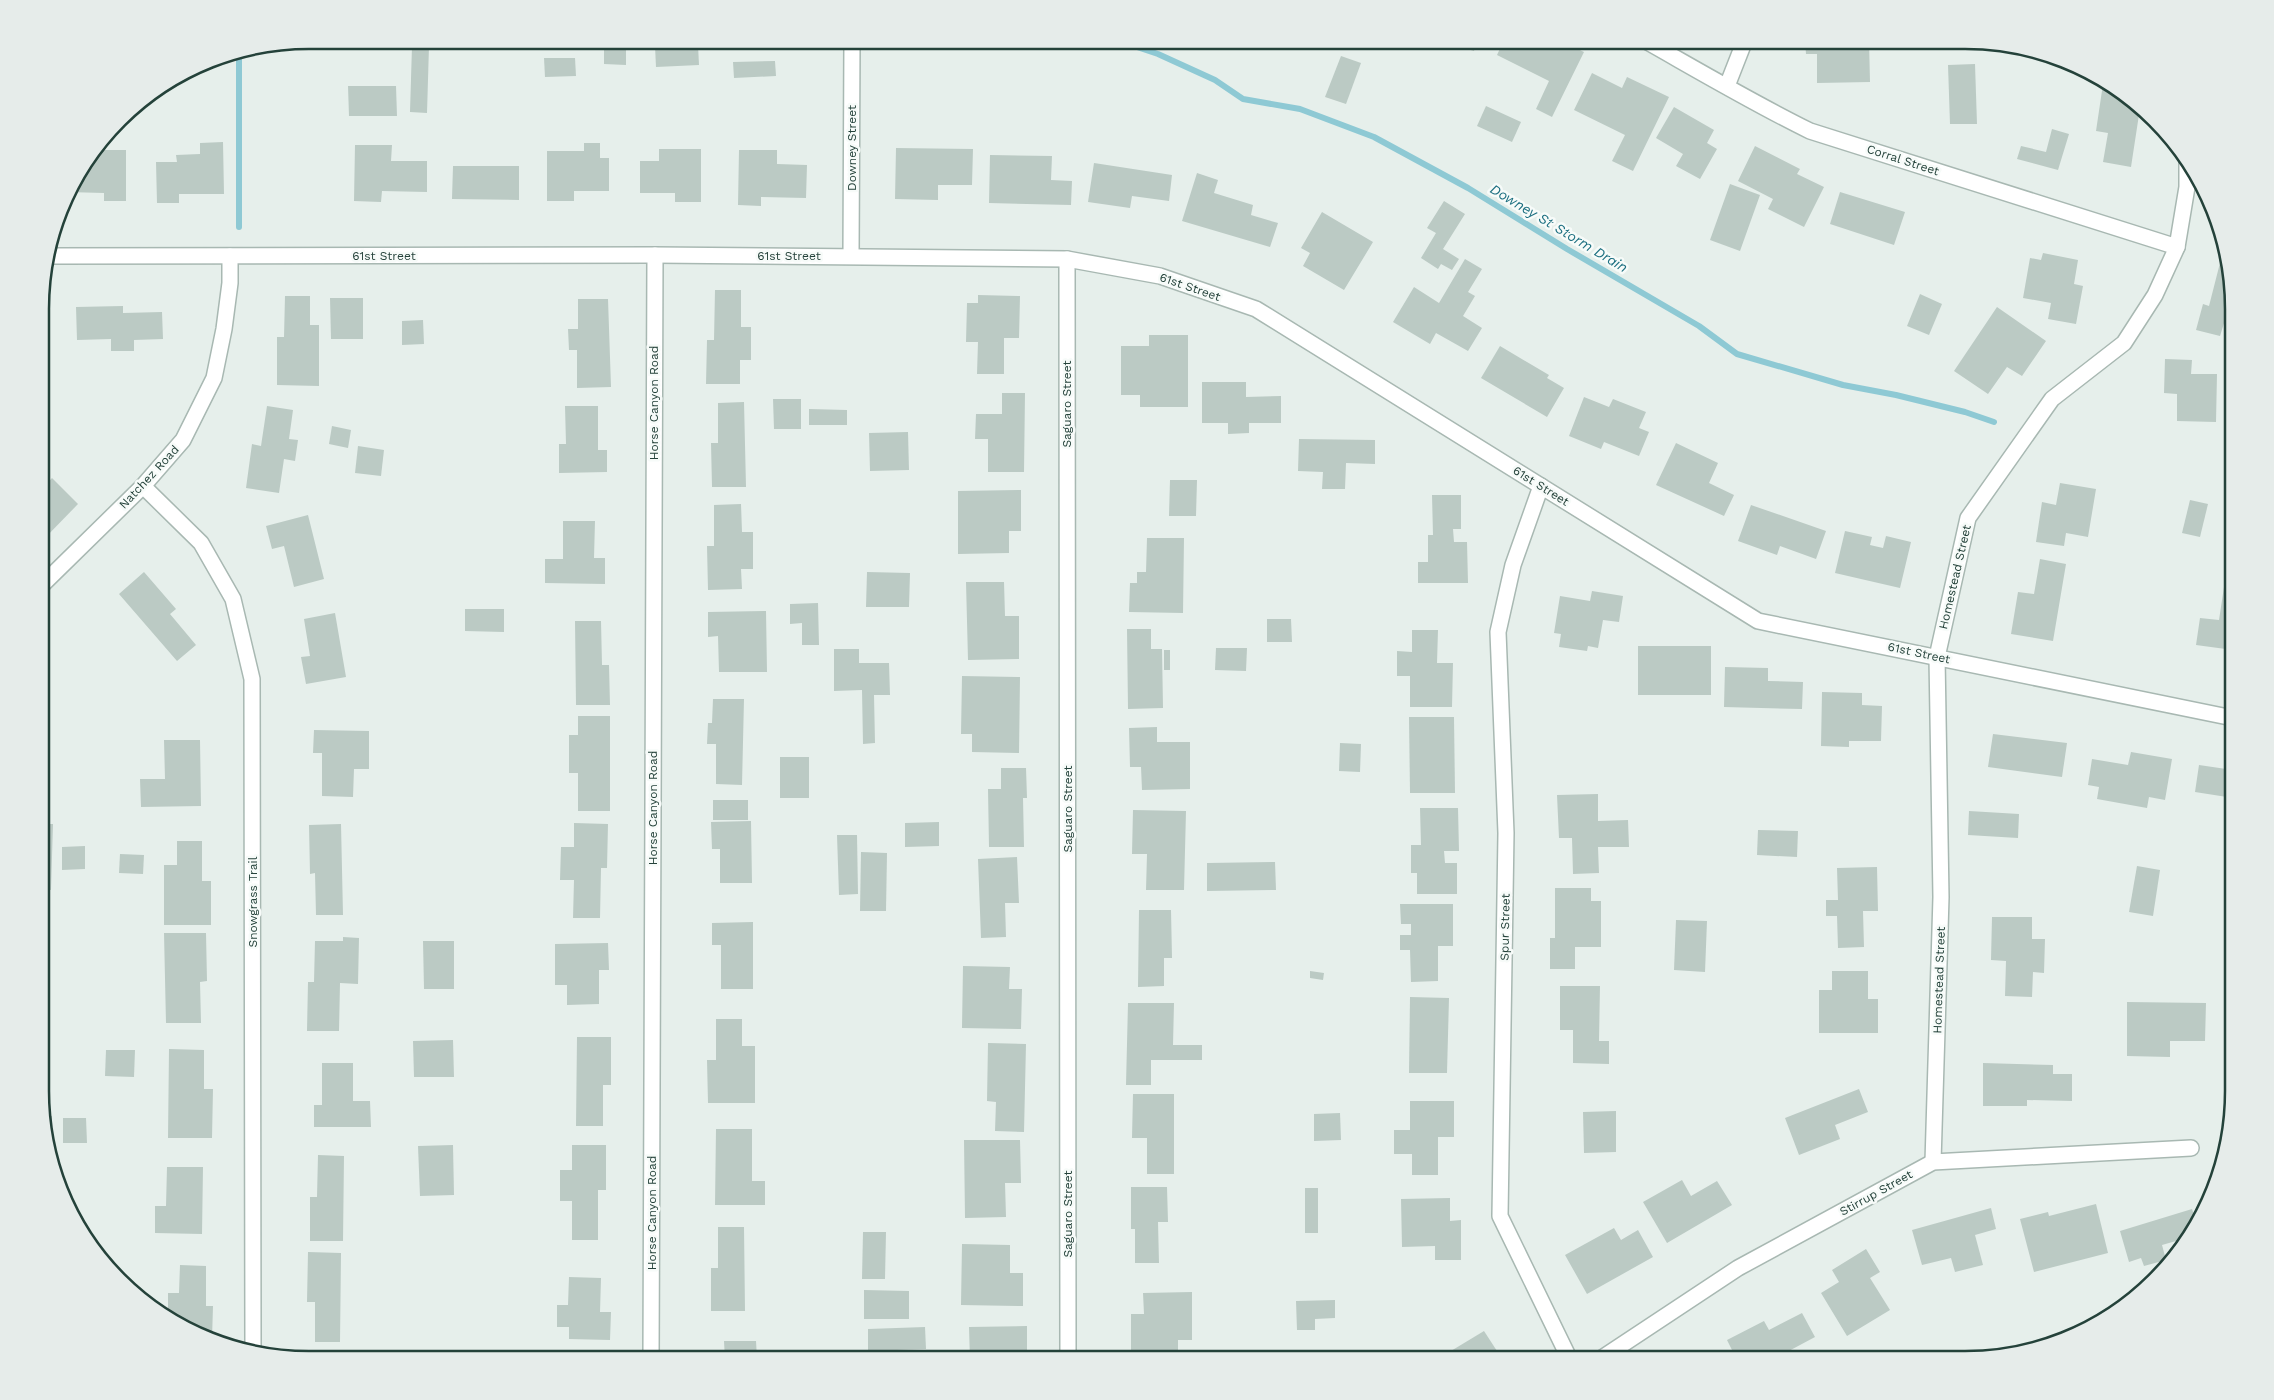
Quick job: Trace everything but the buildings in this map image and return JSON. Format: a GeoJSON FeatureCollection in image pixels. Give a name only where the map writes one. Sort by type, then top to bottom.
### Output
{"type":"FeatureCollection","features":[{"type":"Feature","properties":{"kind":"street","name":"Downey Street"},"geometry":{"type":"LineString","coordinates":[[851,256],[852,49]]}},
{"type":"Feature","properties":{"kind":"street","name":"Corral Street"},"geometry":{"type":"LineString","coordinates":[[1660,49],[1754,103],[1810,131],[2177,247]]}},
{"type":"Feature","properties":{"kind":"street"},"geometry":{"type":"LineString","coordinates":[[1727,86],[1741,49]]}},
{"type":"Feature","properties":{"kind":"street","name":"Homestead Street"},"geometry":{"type":"LineString","coordinates":[[1933,1162],[1941,898],[1937,657],[1968,518],[2052,399],[2124,343],[2155,295],[2177,247],[2187,187],[2187,174]]}},
{"type":"Feature","properties":{"kind":"street","name":"61st Street"},"geometry":{"type":"LineString","coordinates":[[54,256],[655,255],[1067,259],[1160,276],[1256,309],[1758,621],[2225,716]]}},
{"type":"Feature","properties":{"kind":"street","name":"Horse Canyon Road"},"geometry":{"type":"LineString","coordinates":[[651,1351],[655,255]]}},
{"type":"Feature","properties":{"kind":"street","name":"Natchez Road"},"geometry":{"type":"LineString","coordinates":[[49,578],[143,486],[183,440],[214,378],[224,329],[230,283],[230,256]]}},
{"type":"Feature","properties":{"kind":"street","name":"Saguaro Street"},"geometry":{"type":"LineString","coordinates":[[1067,259],[1068,1351]]}},
{"type":"Feature","properties":{"kind":"street","name":"Snowgrass Trail"},"geometry":{"type":"LineString","coordinates":[[143,486],[202,543],[233,600],[252,679],[253,1345]]}},
{"type":"Feature","properties":{"kind":"street","name":"Spur Street"},"geometry":{"type":"LineString","coordinates":[[1541,486],[1513,565],[1498,632],[1506,834],[1500,1216],[1566,1351]]}},
{"type":"Feature","properties":{"kind":"street","name":"Stirrup Street"},"geometry":{"type":"LineString","coordinates":[[1613,1351],[1738,1268],[1933,1162],[2191,1148]]}},
{"type":"Feature","properties":{"kind":"waterway","name":"Downey St Storm Drain"},"geometry":{"type":"LineString","coordinates":[[1143,49],[1215,80],[1243,99],[1300,109],[1374,137],[1468,188],[1567,249],[1699,326],[1737,354],[1843,385],[1896,395],[1965,412],[1994,422]]}},
{"type":"Feature","properties":{"kind":"waterway","name":"Downey St Storm Drain"},"geometry":{"type":"LineString","coordinates":[[239,59],[239,227]]}}]}
